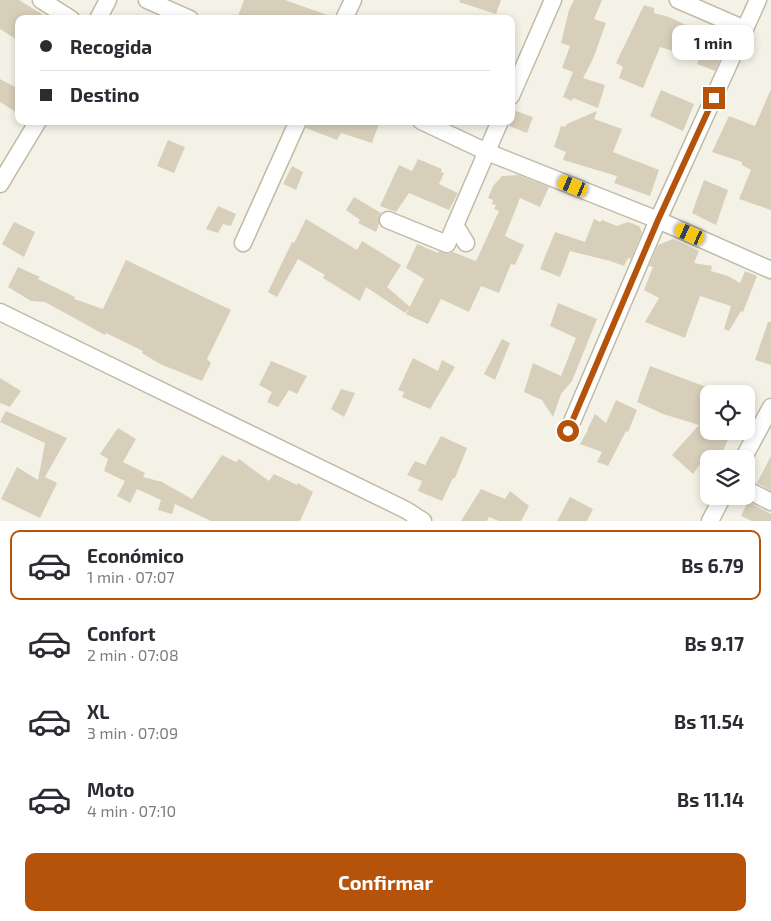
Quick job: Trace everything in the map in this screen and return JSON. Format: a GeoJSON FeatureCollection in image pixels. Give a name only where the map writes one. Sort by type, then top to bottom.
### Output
{"type":"FeatureCollection","features":[{"type":"Feature","properties":{"kind":"street"},"geometry":{"type":"LineString","coordinates":[[41,0],[65,15]]}},
{"type":"Feature","properties":{"kind":"street"},"geometry":{"type":"LineString","coordinates":[[100,15],[108,0]]}},
{"type":"Feature","properties":{"kind":"street"},"geometry":{"type":"LineString","coordinates":[[147,0],[181,15]]}},
{"type":"Feature","properties":{"kind":"street"},"geometry":{"type":"LineString","coordinates":[[346,15],[353,0]]}},
{"type":"Feature","properties":{"kind":"street"},"geometry":{"type":"LineString","coordinates":[[515,87],[553,0]]}},
{"type":"Feature","properties":{"kind":"street"},"geometry":{"type":"LineString","coordinates":[[678,0],[745,29]]}},
{"type":"Feature","properties":{"kind":"street"},"geometry":{"type":"LineString","coordinates":[[568,431],[658,220],[758,0]]}},
{"type":"Feature","properties":{"kind":"street"},"geometry":{"type":"LineString","coordinates":[[0,184],[36,125]]}},
{"type":"Feature","properties":{"kind":"street"},"geometry":{"type":"LineString","coordinates":[[243,243],[296,125]]}},
{"type":"Feature","properties":{"kind":"street"},"geometry":{"type":"LineString","coordinates":[[430,125],[487,152],[658,220],[771,270]]}},
{"type":"Feature","properties":{"kind":"street"},"geometry":{"type":"LineString","coordinates":[[388,220],[447,244],[498,125]]}},
{"type":"Feature","properties":{"kind":"street"},"geometry":{"type":"LineString","coordinates":[[455,225],[466,243]]}},
{"type":"Feature","properties":{"kind":"street"},"geometry":{"type":"LineString","coordinates":[[0,312],[406,510],[423,521]]}},
{"type":"Feature","properties":{"kind":"street"},"geometry":{"type":"LineString","coordinates":[[748,450],[771,407]]}},
{"type":"Feature","properties":{"kind":"street"},"geometry":{"type":"LineString","coordinates":[[755,493],[771,502]]}},
{"type":"Feature","properties":{"kind":"street"},"geometry":{"type":"LineString","coordinates":[[710,521],[718,505]]}},
{"type":"Feature","properties":{"kind":"building"},"geometry":{"type":"Polygon","coordinates":[[[0,0],[19,0],[43,15],[15,15],[15,38],[0,29],[0,0]]]}},
{"type":"Feature","properties":{"kind":"building"},"geometry":{"type":"Polygon","coordinates":[[[244,0],[285,0],[327,15],[238,15],[244,0]]]}},
{"type":"Feature","properties":{"kind":"building"},"geometry":{"type":"Polygon","coordinates":[[[460,0],[501,0],[496,14],[459,2],[460,0]]]}},
{"type":"Feature","properties":{"kind":"building"},"geometry":{"type":"Polygon","coordinates":[[[574,0],[602,0],[594,19],[606,23],[593,59],[583,78],[605,85],[598,108],[573,98],[572,101],[563,97],[573,72],[562,68],[570,46],[561,43],[569,10],[574,0]]]}},
{"type":"Feature","properties":{"kind":"building"},"geometry":{"type":"Polygon","coordinates":[[[644,5],[654,8],[654,13],[669,17],[718,40],[716,44],[719,47],[717,55],[721,57],[715,71],[697,64],[699,59],[660,47],[643,88],[619,78],[623,67],[616,63],[644,5]]]}},
{"type":"Feature","properties":{"kind":"building"},"geometry":{"type":"Polygon","coordinates":[[[0,79],[15,87],[15,111],[0,102],[0,79]]]}},
{"type":"Feature","properties":{"kind":"building"},"geometry":{"type":"Polygon","coordinates":[[[771,89],[771,210],[739,199],[751,170],[742,165],[742,162],[712,152],[729,116],[755,126],[771,89]]]}},
{"type":"Feature","properties":{"kind":"building"},"geometry":{"type":"Polygon","coordinates":[[[661,90],[694,104],[683,131],[650,116],[661,90]]]}},
{"type":"Feature","properties":{"kind":"building"},"geometry":{"type":"Polygon","coordinates":[[[516,111],[533,117],[527,133],[509,126],[515,125],[516,111]]]}},
{"type":"Feature","properties":{"kind":"building"},"geometry":{"type":"Polygon","coordinates":[[[597,111],[594,119],[622,129],[613,152],[659,170],[650,196],[614,183],[617,176],[563,160],[566,152],[554,147],[561,126],[565,127],[567,124],[597,111]]]}},
{"type":"Feature","properties":{"kind":"building"},"geometry":{"type":"Polygon","coordinates":[[[307,125],[379,125],[372,143],[341,133],[337,140],[306,128],[307,125]]]}},
{"type":"Feature","properties":{"kind":"building"},"geometry":{"type":"Polygon","coordinates":[[[168,140],[185,147],[174,173],[157,166],[168,140]]]}},
{"type":"Feature","properties":{"kind":"building"},"geometry":{"type":"Polygon","coordinates":[[[418,159],[442,169],[441,172],[444,173],[439,184],[458,193],[449,210],[409,193],[396,212],[380,206],[399,165],[412,171],[418,159]]]}},
{"type":"Feature","properties":{"kind":"building"},"geometry":{"type":"Polygon","coordinates":[[[292,166],[303,172],[296,190],[283,184],[292,166]]]}},
{"type":"Feature","properties":{"kind":"building"},"geometry":{"type":"Polygon","coordinates":[[[518,175],[549,187],[540,207],[520,198],[505,236],[524,245],[515,265],[511,264],[499,293],[481,286],[469,312],[441,299],[428,324],[406,314],[424,279],[406,268],[417,244],[438,253],[439,251],[448,254],[453,252],[476,261],[499,211],[494,209],[496,205],[492,204],[493,200],[488,198],[493,186],[502,176],[518,175]]]}},
{"type":"Feature","properties":{"kind":"building"},"geometry":{"type":"Polygon","coordinates":[[[704,180],[728,190],[716,225],[692,213],[704,180]]]}},
{"type":"Feature","properties":{"kind":"building"},"geometry":{"type":"Polygon","coordinates":[[[354,197],[381,213],[376,232],[358,223],[360,220],[346,210],[354,197]]]}},
{"type":"Feature","properties":{"kind":"building"},"geometry":{"type":"Polygon","coordinates":[[[218,206],[236,214],[231,226],[223,224],[218,233],[206,229],[218,206]]]}},
{"type":"Feature","properties":{"kind":"building"},"geometry":{"type":"Polygon","coordinates":[[[306,219],[357,250],[362,241],[401,265],[387,287],[410,307],[405,313],[366,287],[360,301],[323,278],[325,275],[298,259],[277,297],[268,292],[292,242],[294,243],[306,219]]]}},
{"type":"Feature","properties":{"kind":"building"},"geometry":{"type":"Polygon","coordinates":[[[594,219],[617,226],[628,222],[639,226],[642,232],[631,259],[628,258],[624,266],[570,251],[560,277],[540,269],[555,232],[585,242],[594,219]]]}},
{"type":"Feature","properties":{"kind":"building"},"geometry":{"type":"Polygon","coordinates":[[[14,222],[35,232],[24,257],[2,244],[14,222]]]}},
{"type":"Feature","properties":{"kind":"building"},"geometry":{"type":"Polygon","coordinates":[[[673,239],[699,251],[694,263],[712,266],[711,271],[728,276],[740,283],[745,271],[757,276],[743,312],[741,311],[729,331],[724,329],[731,306],[700,296],[685,338],[645,322],[659,298],[644,290],[653,267],[649,266],[658,245],[673,239]]]}},
{"type":"Feature","properties":{"kind":"building"},"geometry":{"type":"Polygon","coordinates":[[[126,260],[231,310],[207,359],[211,363],[202,381],[160,364],[142,353],[143,351],[106,333],[105,335],[45,302],[31,301],[8,287],[18,267],[75,297],[74,299],[103,309],[126,260]]]}},
{"type":"Feature","properties":{"kind":"building"},"geometry":{"type":"Polygon","coordinates":[[[558,303],[597,319],[572,381],[561,394],[553,417],[542,400],[524,392],[533,363],[561,376],[576,338],[550,326],[558,303]]]}},
{"type":"Feature","properties":{"kind":"building"},"geometry":{"type":"Polygon","coordinates":[[[768,322],[771,322],[771,365],[755,360],[768,322]]]}},
{"type":"Feature","properties":{"kind":"building"},"geometry":{"type":"Polygon","coordinates":[[[502,339],[510,343],[495,380],[484,374],[502,339]]]}},
{"type":"Feature","properties":{"kind":"building"},"geometry":{"type":"Polygon","coordinates":[[[413,358],[438,371],[442,360],[455,367],[430,409],[402,397],[404,392],[398,390],[413,358]]]}},
{"type":"Feature","properties":{"kind":"building"},"geometry":{"type":"Polygon","coordinates":[[[271,361],[307,376],[297,394],[289,390],[278,407],[267,402],[272,392],[259,385],[271,361]]]}},
{"type":"Feature","properties":{"kind":"building"},"geometry":{"type":"Polygon","coordinates":[[[650,366],[701,385],[700,440],[728,440],[723,450],[700,450],[700,464],[693,474],[672,455],[699,425],[663,414],[637,402],[650,366]]]}},
{"type":"Feature","properties":{"kind":"building"},"geometry":{"type":"Polygon","coordinates":[[[0,378],[21,391],[10,407],[0,403],[0,378]]]}},
{"type":"Feature","properties":{"kind":"building"},"geometry":{"type":"Polygon","coordinates":[[[341,389],[355,393],[344,417],[331,409],[341,389]]]}},
{"type":"Feature","properties":{"kind":"building"},"geometry":{"type":"Polygon","coordinates":[[[616,400],[637,410],[628,432],[626,431],[608,466],[597,462],[602,452],[580,444],[595,414],[606,423],[616,400]]]}},
{"type":"Feature","properties":{"kind":"building"},"geometry":{"type":"Polygon","coordinates":[[[6,411],[67,438],[45,477],[57,483],[40,518],[1,499],[17,467],[38,480],[45,443],[0,422],[6,411]]]}},
{"type":"Feature","properties":{"kind":"building"},"geometry":{"type":"Polygon","coordinates":[[[118,428],[136,439],[123,462],[145,473],[143,477],[162,482],[192,499],[222,455],[236,462],[239,459],[269,481],[274,474],[297,485],[298,483],[313,492],[300,521],[211,521],[175,504],[172,514],[158,510],[161,500],[137,489],[130,503],[117,496],[125,481],[104,471],[108,459],[100,454],[118,428]]]}},
{"type":"Feature","properties":{"kind":"building"},"geometry":{"type":"Polygon","coordinates":[[[441,436],[467,448],[455,478],[453,478],[442,501],[418,491],[422,481],[407,475],[415,461],[425,465],[441,436]]]}},
{"type":"Feature","properties":{"kind":"building"},"geometry":{"type":"Polygon","coordinates":[[[771,456],[771,491],[757,483],[771,456]]]}},
{"type":"Feature","properties":{"kind":"building"},"geometry":{"type":"Polygon","coordinates":[[[481,489],[505,499],[510,491],[529,506],[521,521],[499,521],[489,517],[487,521],[461,521],[481,489]]]}},
{"type":"Feature","properties":{"kind":"building"},"geometry":{"type":"Polygon","coordinates":[[[570,497],[593,509],[587,521],[557,521],[570,497]]]}},
{"type":"Feature","properties":{"kind":"building"},"geometry":{"type":"Polygon","coordinates":[[[746,505],[755,505],[771,514],[771,521],[752,521],[741,516],[746,505]]]}},
{"type":"Feature","properties":{"kind":"route"},"geometry":{"type":"LineString","coordinates":[[568,431],[658,220],[714,98]]}}]}
